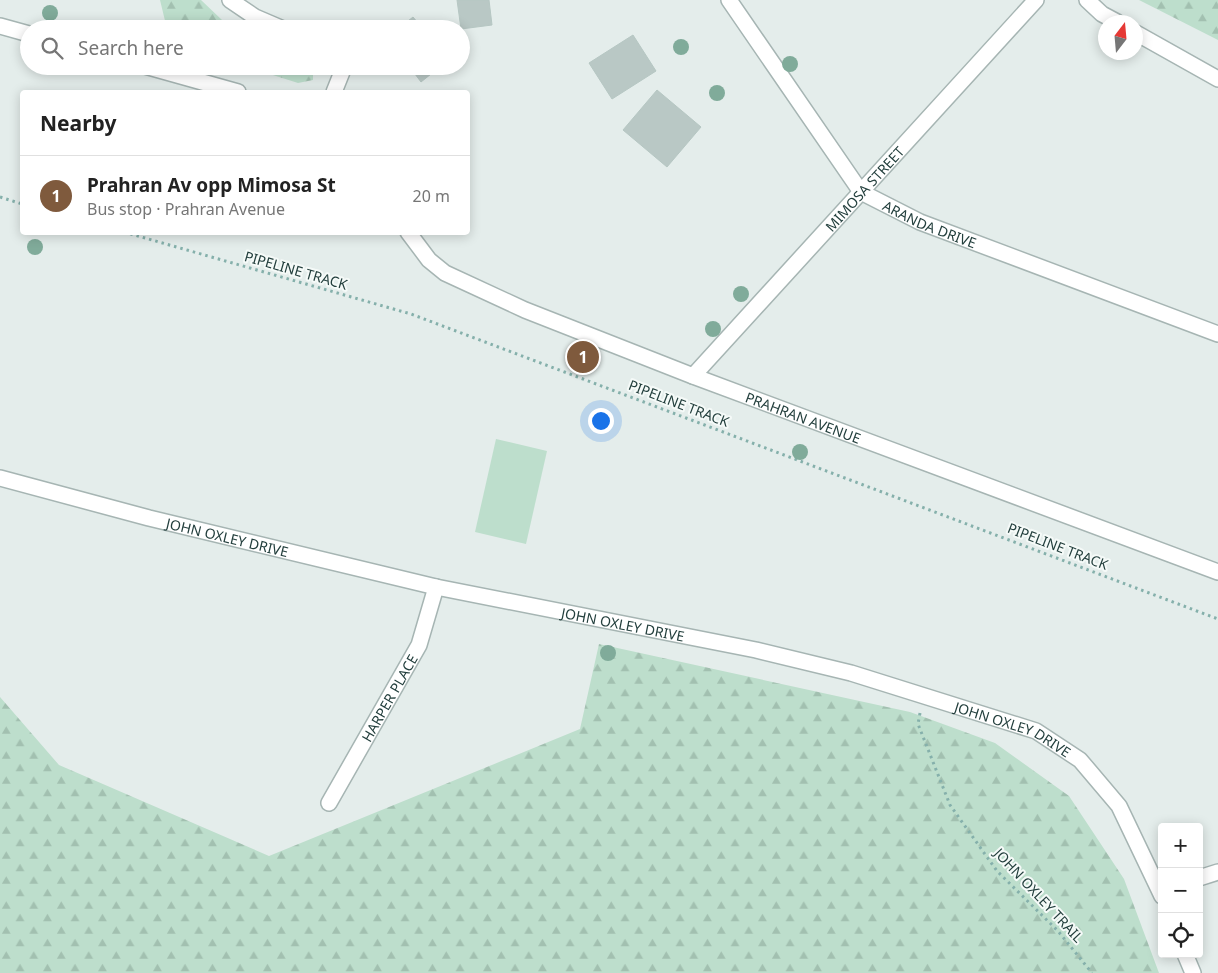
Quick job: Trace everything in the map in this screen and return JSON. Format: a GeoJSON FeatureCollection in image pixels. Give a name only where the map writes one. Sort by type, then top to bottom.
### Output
{"type":"FeatureCollection","features":[{"type":"Feature","properties":{"kind":"street"},"geometry":{"type":"LineString","coordinates":[[230,0],[262,20]]}},
{"type":"Feature","properties":{"kind":"street","name":"ARANDA DRIVE"},"geometry":{"type":"LineString","coordinates":[[729,0],[860,192],[920,222],[1218,334]]}},
{"type":"Feature","properties":{"kind":"street","name":"MIMOSA STREET"},"geometry":{"type":"LineString","coordinates":[[693,376],[1036,0]]}},
{"type":"Feature","properties":{"kind":"street"},"geometry":{"type":"LineString","coordinates":[[1087,0],[1104,15]]}},
{"type":"Feature","properties":{"kind":"street"},"geometry":{"type":"LineString","coordinates":[[0,26],[20,32]]}},
{"type":"Feature","properties":{"kind":"street"},"geometry":{"type":"LineString","coordinates":[[1143,37],[1218,79]]}},
{"type":"Feature","properties":{"kind":"street"},"geometry":{"type":"LineString","coordinates":[[177,75],[231,90]]}},
{"type":"Feature","properties":{"kind":"street"},"geometry":{"type":"LineString","coordinates":[[335,90],[341,75]]}},
{"type":"Feature","properties":{"kind":"street","name":"PRAHRAN AVENUE"},"geometry":{"type":"LineString","coordinates":[[410,235],[429,260],[445,273],[467,285],[693,376],[1218,572]]}},
{"type":"Feature","properties":{"kind":"street","name":"JOHN OXLEY DRIVE"},"geometry":{"type":"LineString","coordinates":[[0,478],[128,512],[436,587],[756,650],[851,673],[1036,731],[1080,760],[1119,806],[1158,887]]}},
{"type":"Feature","properties":{"kind":"street","name":"HARPER PLACE"},"geometry":{"type":"LineString","coordinates":[[329,803],[419,645],[436,587]]}},
{"type":"Feature","properties":{"kind":"street"},"geometry":{"type":"LineString","coordinates":[[1203,877],[1218,872]]}},
{"type":"Feature","properties":{"kind":"street"},"geometry":{"type":"LineString","coordinates":[[1187,958],[1193,973]]}},
{"type":"Feature","properties":{"kind":"path"},"geometry":{"type":"LineString","coordinates":[[0,197],[20,203]]}},
{"type":"Feature","properties":{"kind":"path","name":"PIPELINE TRACK"},"geometry":{"type":"LineString","coordinates":[[134,235],[410,314],[1218,619]]}},
{"type":"Feature","properties":{"kind":"path","name":"JOHN OXLEY TRAIL"},"geometry":{"type":"LineString","coordinates":[[925,695],[918,724],[950,805],[997,871],[1058,931],[1092,973]]}},
{"type":"Feature","properties":{"kind":"green space"},"geometry":{"type":"Polygon","coordinates":[[[160,0],[201,0],[222,20],[165,20],[160,0]]]}},
{"type":"Feature","properties":{"kind":"green space"},"geometry":{"type":"Polygon","coordinates":[[[1139,0],[1218,0],[1218,40],[1139,0]]]}},
{"type":"Feature","properties":{"kind":"green space"},"geometry":{"type":"Polygon","coordinates":[[[273,75],[313,75],[313,80],[298,83],[273,75]]]}},
{"type":"Feature","properties":{"kind":"green space"},"geometry":{"type":"Polygon","coordinates":[[[496,439],[547,451],[526,544],[475,532],[496,439]]]}},
{"type":"Feature","properties":{"kind":"green space"},"geometry":{"type":"Polygon","coordinates":[[[599,644],[910,712],[995,743],[1069,796],[1124,879],[1159,973],[0,973],[0,697],[59,765],[269,856],[580,729],[599,644]]]}},
{"type":"Feature","properties":{"kind":"building"},"geometry":{"type":"Polygon","coordinates":[[[457,0],[489,0],[492,25],[470,28],[470,20],[460,20],[457,0]]]}},
{"type":"Feature","properties":{"kind":"building"},"geometry":{"type":"Polygon","coordinates":[[[633,35],[656,71],[612,99],[589,63],[633,35]]]}},
{"type":"Feature","properties":{"kind":"building"},"geometry":{"type":"Polygon","coordinates":[[[416,75],[430,75],[421,82],[416,75]]]}},
{"type":"Feature","properties":{"kind":"building"},"geometry":{"type":"Polygon","coordinates":[[[657,90],[701,127],[667,167],[623,130],[657,90]]]}},
{"type":"Feature","properties":{"kind":"place","name":"Prahran Av opp Mimosa St"},"geometry":{"type":"Point","coordinates":[583,357]}}]}
